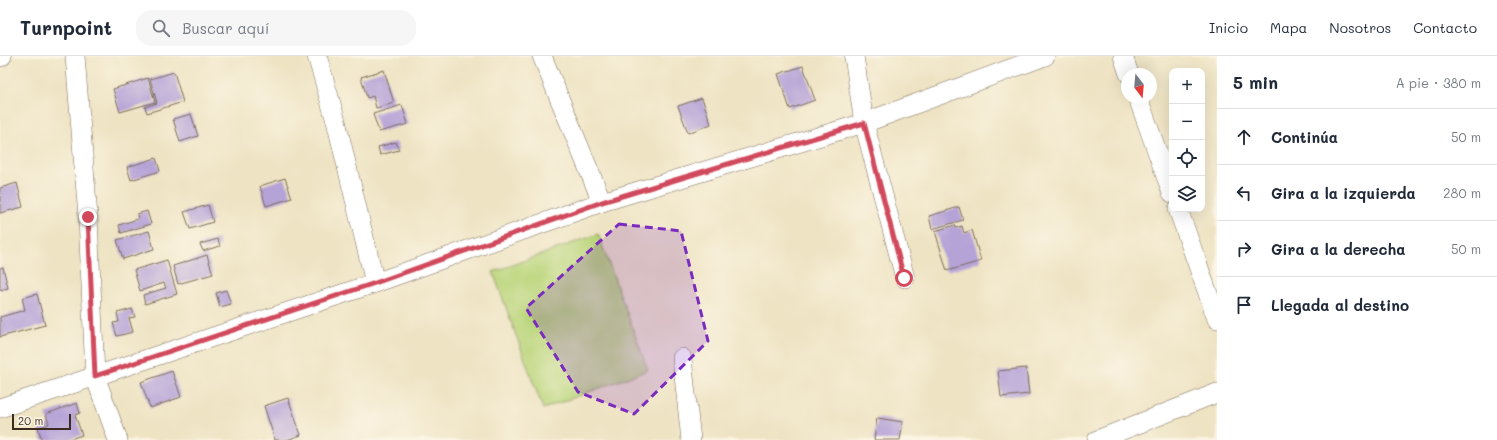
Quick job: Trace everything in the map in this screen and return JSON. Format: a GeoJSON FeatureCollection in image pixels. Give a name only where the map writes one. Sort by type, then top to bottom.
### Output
{"type":"FeatureCollection","features":[{"type":"Feature","properties":{"kind":"street"},"geometry":{"type":"LineString","coordinates":[[75,56],[88,217],[95,376],[118,440]]}},
{"type":"Feature","properties":{"kind":"street"},"geometry":{"type":"LineString","coordinates":[[317,56],[336,121],[375,283]]}},
{"type":"Feature","properties":{"kind":"street"},"geometry":{"type":"LineString","coordinates":[[542,56],[602,202]]}},
{"type":"Feature","properties":{"kind":"street"},"geometry":{"type":"LineString","coordinates":[[854,56],[864,123],[904,278]]}},
{"type":"Feature","properties":{"kind":"street"},"geometry":{"type":"LineString","coordinates":[[0,408],[375,283],[602,202],[864,123],[1045,56]]}},
{"type":"Feature","properties":{"kind":"street"},"geometry":{"type":"LineString","coordinates":[[1123,56],[1127,68]]}},
{"type":"Feature","properties":{"kind":"street"},"geometry":{"type":"LineString","coordinates":[[1140,104],[1169,185]]}},
{"type":"Feature","properties":{"kind":"street"},"geometry":{"type":"LineString","coordinates":[[1179,212],[1217,319]]}},
{"type":"Feature","properties":{"kind":"street"},"geometry":{"type":"LineString","coordinates":[[682,358],[691,440]]}},
{"type":"Feature","properties":{"kind":"street"},"geometry":{"type":"LineString","coordinates":[[1097,440],[1217,393]]}},
{"type":"Feature","properties":{"kind":"highlighted area"},"geometry":{"type":"Polygon","coordinates":[[[619,224],[681,231],[708,341],[634,414],[578,392],[526,308],[619,224]]]}},
{"type":"Feature","properties":{"kind":"green space"},"geometry":{"type":"Polygon","coordinates":[[[598,234],[648,370],[543,409],[493,272],[598,234]]]}},
{"type":"Feature","properties":{"kind":"building"},"geometry":{"type":"Polygon","coordinates":[[[803,66],[815,100],[790,109],[778,74],[803,66]]]}},
{"type":"Feature","properties":{"kind":"building"},"geometry":{"type":"Polygon","coordinates":[[[384,70],[394,103],[376,108],[373,96],[367,98],[361,77],[384,70]]]}},
{"type":"Feature","properties":{"kind":"building"},"geometry":{"type":"Polygon","coordinates":[[[174,72],[183,102],[147,113],[145,107],[157,103],[150,79],[174,72]]]}},
{"type":"Feature","properties":{"kind":"building"},"geometry":{"type":"Polygon","coordinates":[[[148,78],[155,102],[120,112],[113,89],[148,78]]]}},
{"type":"Feature","properties":{"kind":"building"},"geometry":{"type":"Polygon","coordinates":[[[702,98],[711,124],[688,133],[678,106],[702,98]]]}},
{"type":"Feature","properties":{"kind":"building"},"geometry":{"type":"Polygon","coordinates":[[[402,105],[408,124],[379,132],[373,114],[402,105]]]}},
{"type":"Feature","properties":{"kind":"building"},"geometry":{"type":"Polygon","coordinates":[[[191,114],[198,136],[180,142],[173,119],[191,114]]]}},
{"type":"Feature","properties":{"kind":"building"},"geometry":{"type":"Polygon","coordinates":[[[396,142],[399,150],[380,155],[378,147],[396,142]]]}},
{"type":"Feature","properties":{"kind":"building"},"geometry":{"type":"Polygon","coordinates":[[[156,158],[160,171],[131,180],[127,167],[156,158]]]}},
{"type":"Feature","properties":{"kind":"building"},"geometry":{"type":"Polygon","coordinates":[[[285,178],[292,198],[266,206],[260,186],[285,178]]]}},
{"type":"Feature","properties":{"kind":"building"},"geometry":{"type":"Polygon","coordinates":[[[17,183],[23,207],[0,213],[0,188],[17,183]]]}},
{"type":"Feature","properties":{"kind":"building"},"geometry":{"type":"Polygon","coordinates":[[[208,205],[213,222],[190,229],[184,212],[208,205]]]}},
{"type":"Feature","properties":{"kind":"building"},"geometry":{"type":"Polygon","coordinates":[[[959,207],[963,220],[932,229],[929,216],[959,207]]]}},
{"type":"Feature","properties":{"kind":"building"},"geometry":{"type":"Polygon","coordinates":[[[147,211],[151,224],[121,233],[119,225],[138,219],[137,214],[147,211]]]}},
{"type":"Feature","properties":{"kind":"building"},"geometry":{"type":"Polygon","coordinates":[[[955,225],[956,228],[962,226],[964,233],[972,230],[981,261],[947,271],[935,231],[955,225]]]}},
{"type":"Feature","properties":{"kind":"building"},"geometry":{"type":"Polygon","coordinates":[[[149,231],[154,249],[123,259],[117,240],[149,231]]]}},
{"type":"Feature","properties":{"kind":"building"},"geometry":{"type":"Polygon","coordinates":[[[218,239],[220,246],[203,251],[200,244],[218,239]]]}},
{"type":"Feature","properties":{"kind":"building"},"geometry":{"type":"Polygon","coordinates":[[[207,255],[213,274],[178,284],[173,266],[207,255]]]}},
{"type":"Feature","properties":{"kind":"building"},"geometry":{"type":"Polygon","coordinates":[[[167,260],[177,294],[145,304],[143,295],[166,288],[164,283],[140,291],[134,270],[167,260]]]}},
{"type":"Feature","properties":{"kind":"building"},"geometry":{"type":"Polygon","coordinates":[[[3,267],[8,288],[0,290],[0,268],[3,267]]]}},
{"type":"Feature","properties":{"kind":"building"},"geometry":{"type":"Polygon","coordinates":[[[226,290],[231,304],[220,307],[216,293],[226,290]]]}},
{"type":"Feature","properties":{"kind":"building"},"geometry":{"type":"Polygon","coordinates":[[[37,294],[45,325],[0,337],[0,317],[25,310],[22,298],[37,294]]]}},
{"type":"Feature","properties":{"kind":"building"},"geometry":{"type":"Polygon","coordinates":[[[132,309],[135,317],[129,318],[133,332],[117,336],[113,323],[119,322],[117,313],[132,309]]]}},
{"type":"Feature","properties":{"kind":"building"},"geometry":{"type":"Polygon","coordinates":[[[1026,368],[1029,394],[1001,397],[998,371],[1026,368]]]}},
{"type":"Feature","properties":{"kind":"building"},"geometry":{"type":"Polygon","coordinates":[[[172,371],[181,397],[150,408],[141,382],[172,371]]]}},
{"type":"Feature","properties":{"kind":"building"},"geometry":{"type":"Polygon","coordinates":[[[288,398],[301,435],[287,440],[275,440],[264,406],[288,398]]]}},
{"type":"Feature","properties":{"kind":"building"},"geometry":{"type":"Polygon","coordinates":[[[77,403],[80,413],[75,415],[82,435],[67,440],[42,440],[38,428],[49,424],[46,414],[77,403]]]}},
{"type":"Feature","properties":{"kind":"building"},"geometry":{"type":"Polygon","coordinates":[[[877,418],[903,422],[900,440],[874,440],[877,418]]]}},
{"type":"Feature","properties":{"kind":"route"},"geometry":{"type":"LineString","coordinates":[[88,217],[95,376],[375,283],[602,202],[864,123],[904,278]]}}]}
